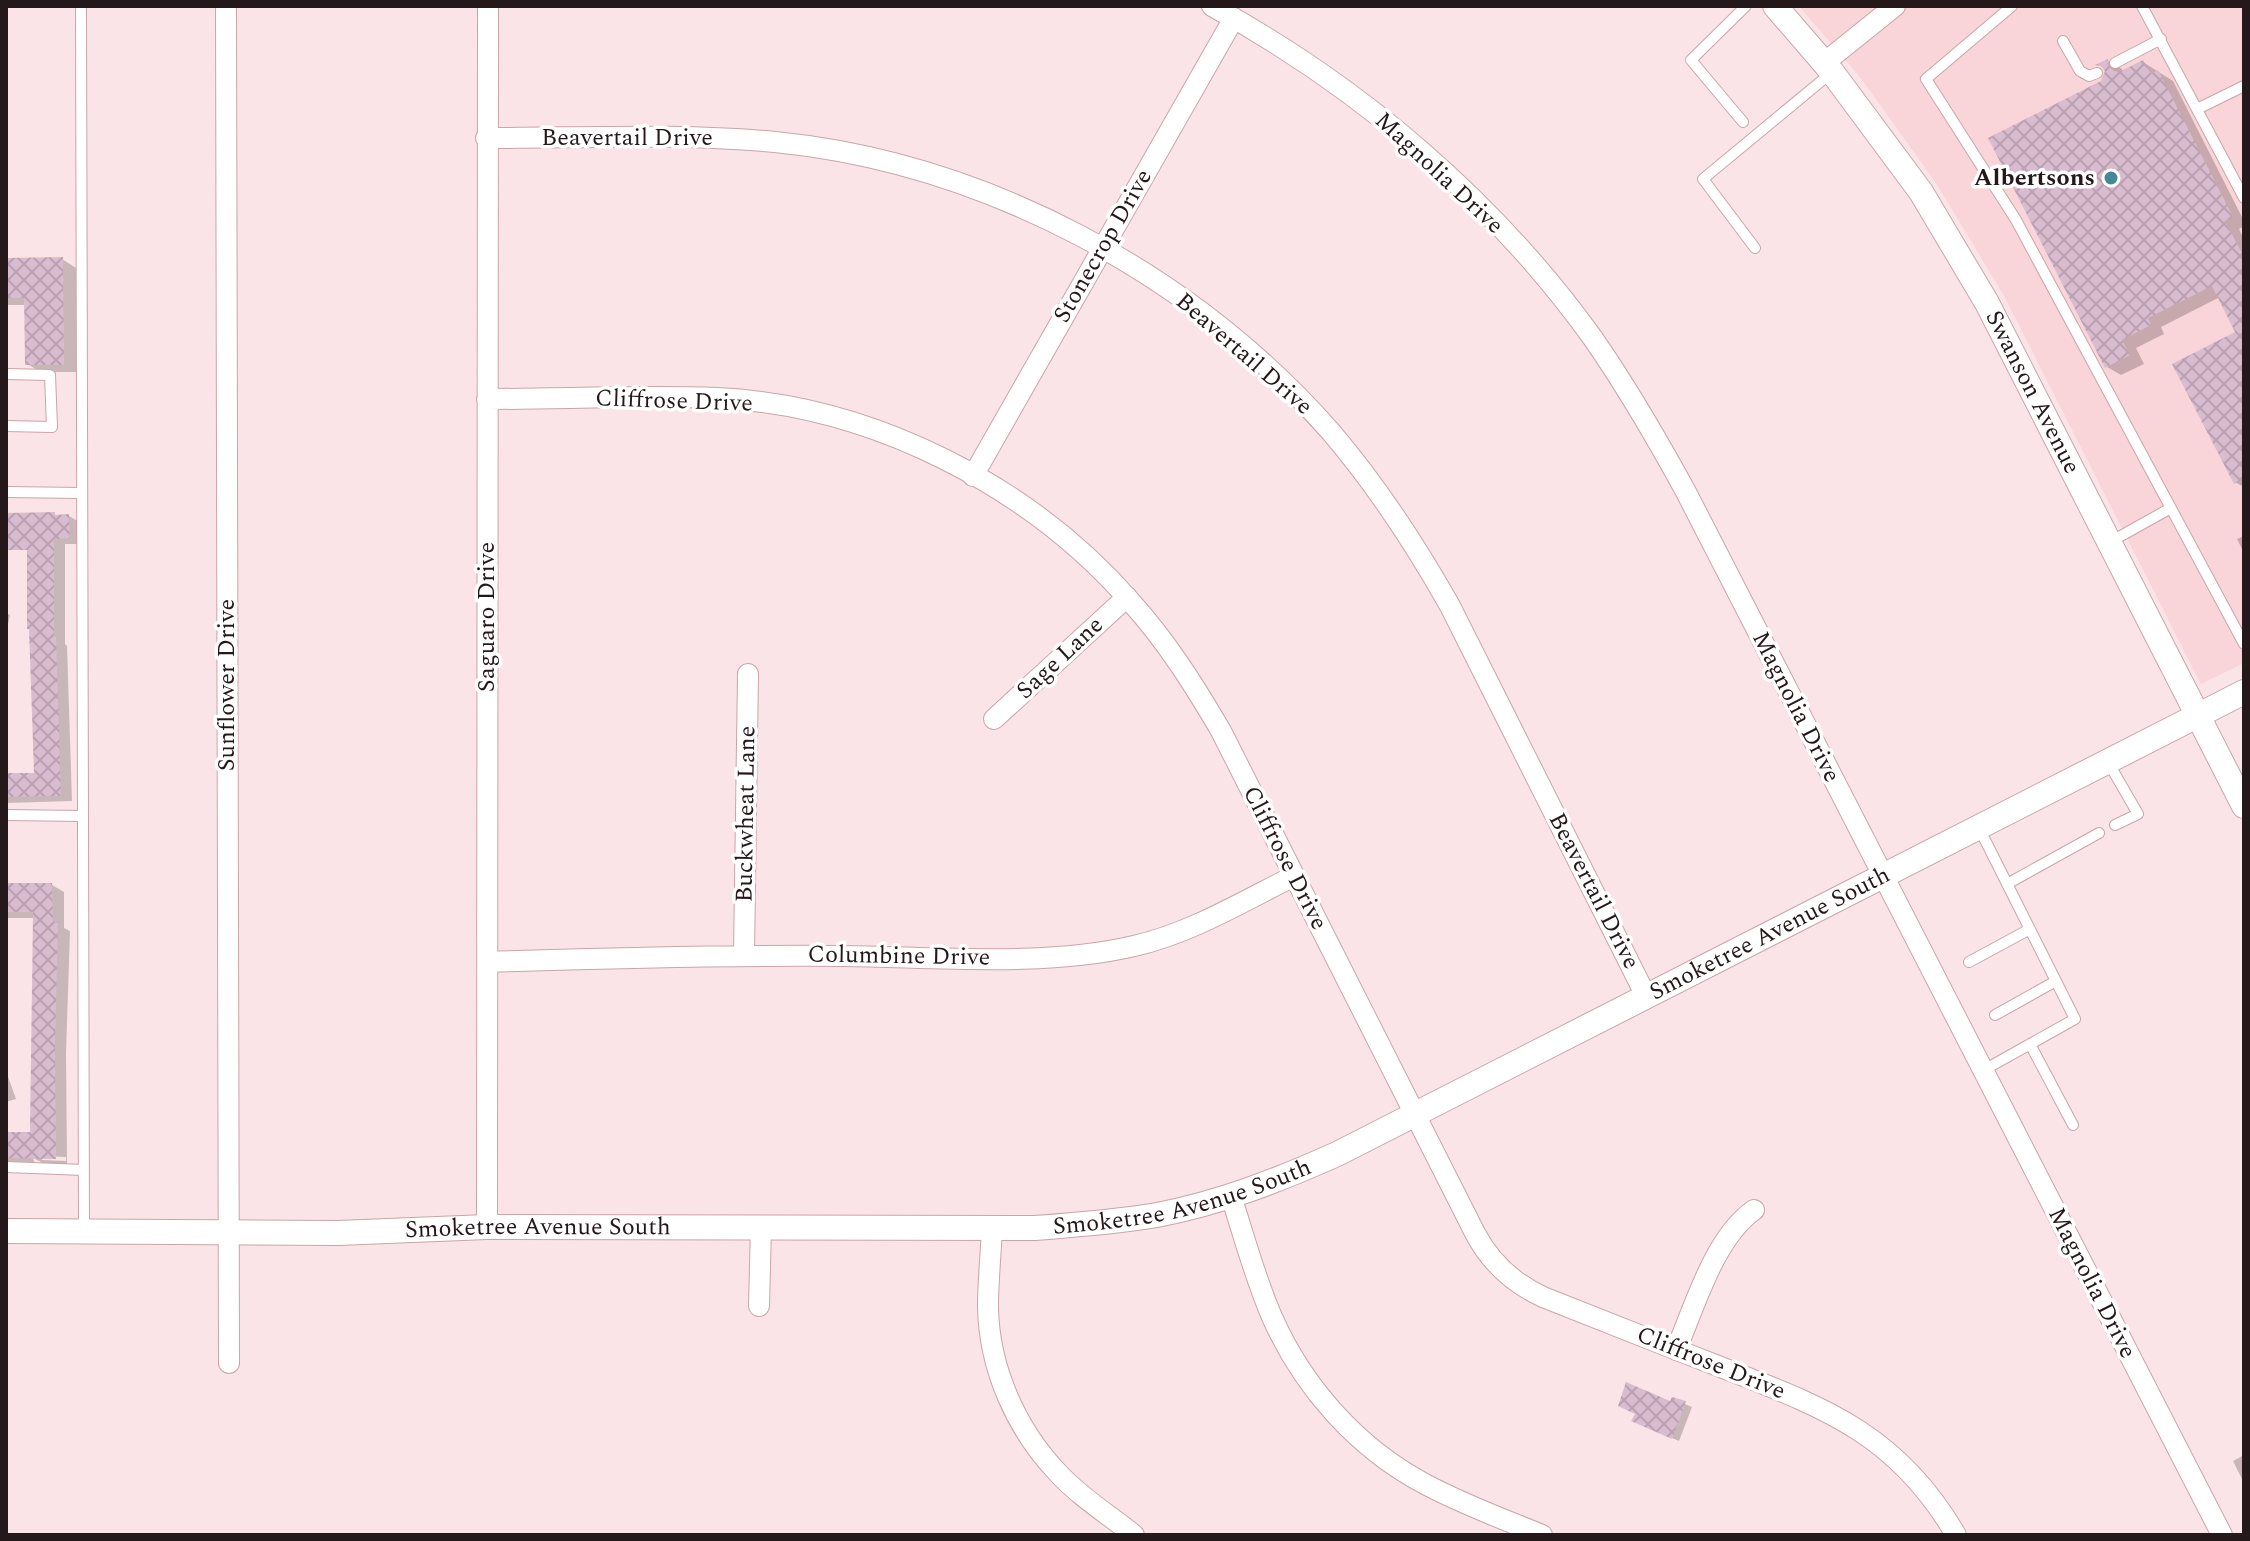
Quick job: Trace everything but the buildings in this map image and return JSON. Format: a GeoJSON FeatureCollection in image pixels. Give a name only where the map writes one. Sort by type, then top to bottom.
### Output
{"type":"FeatureCollection","features":[{"type":"Feature","properties":{"kind":"street","name":"Sunflower Drive"},"geometry":{"type":"LineString","coordinates":[[226,6],[229,1363]]}},
{"type":"Feature","properties":{"kind":"street","name":"Saguaro Drive"},"geometry":{"type":"LineString","coordinates":[[487,1227],[488,6]]}},
{"type":"Feature","properties":{"kind":"street","name":"Magnolia Drive"},"geometry":{"type":"LineString","coordinates":[[1212,6],[1331,80],[1404,136],[1471,197],[1534,264],[1591,336],[1642,412],[2222,1535]]}},
{"type":"Feature","properties":{"kind":"street","name":"Swanson Avenue"},"geometry":{"type":"LineString","coordinates":[[1775,6],[1828,68],[1921,192],[1980,290],[2244,806]]}},
{"type":"Feature","properties":{"kind":"street"},"geometry":{"type":"LineString","coordinates":[[1828,68],[1895,6]]}},
{"type":"Feature","properties":{"kind":"street","name":"Stonecrop Drive"},"geometry":{"type":"LineString","coordinates":[[973,476],[1234,18]]}},
{"type":"Feature","properties":{"kind":"street","name":"Beavertail Drive"},"geometry":{"type":"LineString","coordinates":[[486,138],[708,137],[778,143],[848,154],[917,171],[984,193],[1102,248],[1171,291],[1281,380],[1330,431],[1375,486],[1415,544],[1450,606],[1646,996]]}},
{"type":"Feature","properties":{"kind":"street","name":"Cliffrose Drive"},"geometry":{"type":"LineString","coordinates":[[487,399],[718,398],[770,404],[822,415],[921,449],[1013,499],[1055,530],[1127,597],[1195,686],[1221,731],[1481,1243],[1503,1271],[1543,1297],[1810,1403],[1856,1427],[1914,1476],[1956,1535]]}},
{"type":"Feature","properties":{"kind":"street","name":"Sage Lane"},"geometry":{"type":"LineString","coordinates":[[994,719],[1127,597]]}},
{"type":"Feature","properties":{"kind":"street","name":"Buckwheat Lane"},"geometry":{"type":"LineString","coordinates":[[744,955],[748,674]]}},
{"type":"Feature","properties":{"kind":"street","name":"Smoketree Avenue South"},"geometry":{"type":"LineString","coordinates":[[6,1231],[338,1233],[487,1227],[1035,1228],[1159,1214],[1231,1196],[1322,1161],[2244,692]]}},
{"type":"Feature","properties":{"kind":"street","name":"Columbine Drive"},"geometry":{"type":"LineString","coordinates":[[488,962],[744,955],[1041,958],[1095,954],[1168,936],[1294,876]]}},
{"type":"Feature","properties":{"kind":"street"},"geometry":{"type":"LineString","coordinates":[[1231,1196],[1261,1287],[1283,1341],[1298,1366],[1334,1412],[1354,1433],[1400,1470],[1451,1497],[1542,1535]]}},
{"type":"Feature","properties":{"kind":"street"},"geometry":{"type":"LineString","coordinates":[[1676,1350],[1722,1244],[1735,1225],[1754,1210]]}},
{"type":"Feature","properties":{"kind":"street"},"geometry":{"type":"LineString","coordinates":[[759,1306],[761,1227]]}},
{"type":"Feature","properties":{"kind":"street"},"geometry":{"type":"LineString","coordinates":[[992,1227],[988,1308],[990,1329],[998,1369],[1012,1407],[1033,1442],[1058,1474],[1134,1535]]}},
{"type":"Feature","properties":{"kind":"lane"},"geometry":{"type":"LineString","coordinates":[[81,6],[84,1231]]}},
{"type":"Feature","properties":{"kind":"lane"},"geometry":{"type":"LineString","coordinates":[[1743,122],[1691,60],[1746,6]]}},
{"type":"Feature","properties":{"kind":"lane"},"geometry":{"type":"LineString","coordinates":[[2012,6],[1926,79],[2016,220],[2244,644]]}},
{"type":"Feature","properties":{"kind":"lane"},"geometry":{"type":"LineString","coordinates":[[2142,6],[2244,198]]}},
{"type":"Feature","properties":{"kind":"lane"},"geometry":{"type":"LineString","coordinates":[[2115,63],[2161,39]]}},
{"type":"Feature","properties":{"kind":"lane"},"geometry":{"type":"LineString","coordinates":[[2063,41],[2081,73],[2089,76],[2097,73]]}},
{"type":"Feature","properties":{"kind":"lane"},"geometry":{"type":"LineString","coordinates":[[1755,248],[1703,179],[1828,68]]}},
{"type":"Feature","properties":{"kind":"lane"},"geometry":{"type":"LineString","coordinates":[[2197,109],[2244,86]]}},
{"type":"Feature","properties":{"kind":"lane"},"geometry":{"type":"LineString","coordinates":[[6,374],[50,375],[52,427],[6,426]]}},
{"type":"Feature","properties":{"kind":"lane"},"geometry":{"type":"LineString","coordinates":[[6,492],[82,493]]}},
{"type":"Feature","properties":{"kind":"lane"},"geometry":{"type":"LineString","coordinates":[[2110,542],[2171,508]]}},
{"type":"Feature","properties":{"kind":"lane"},"geometry":{"type":"LineString","coordinates":[[2108,762],[2138,814],[2115,825]]}},
{"type":"Feature","properties":{"kind":"lane"},"geometry":{"type":"LineString","coordinates":[[6,815],[83,816]]}},
{"type":"Feature","properties":{"kind":"lane"},"geometry":{"type":"LineString","coordinates":[[1979,828],[2075,1019],[1982,1071]]}},
{"type":"Feature","properties":{"kind":"lane"},"geometry":{"type":"LineString","coordinates":[[2007,884],[2099,833]]}},
{"type":"Feature","properties":{"kind":"lane"},"geometry":{"type":"LineString","coordinates":[[1969,962],[2030,929]]}},
{"type":"Feature","properties":{"kind":"lane"},"geometry":{"type":"LineString","coordinates":[[1995,1015],[2056,981]]}},
{"type":"Feature","properties":{"kind":"lane"},"geometry":{"type":"LineString","coordinates":[[2030,1044],[2073,1125]]}},
{"type":"Feature","properties":{"kind":"lane"},"geometry":{"type":"LineString","coordinates":[[6,1167],[84,1170]]}},
{"type":"Feature","properties":{"kind":"shaded area"},"geometry":{"type":"Polygon","coordinates":[[[1799,6],[2244,6],[2244,663],[2201,684],[2003,294],[1936,183],[1860,77],[1799,6]]]}},
{"type":"Feature","properties":{"kind":"place","name":"Albertsons"},"geometry":{"type":"Point","coordinates":[2111,178]}}]}
